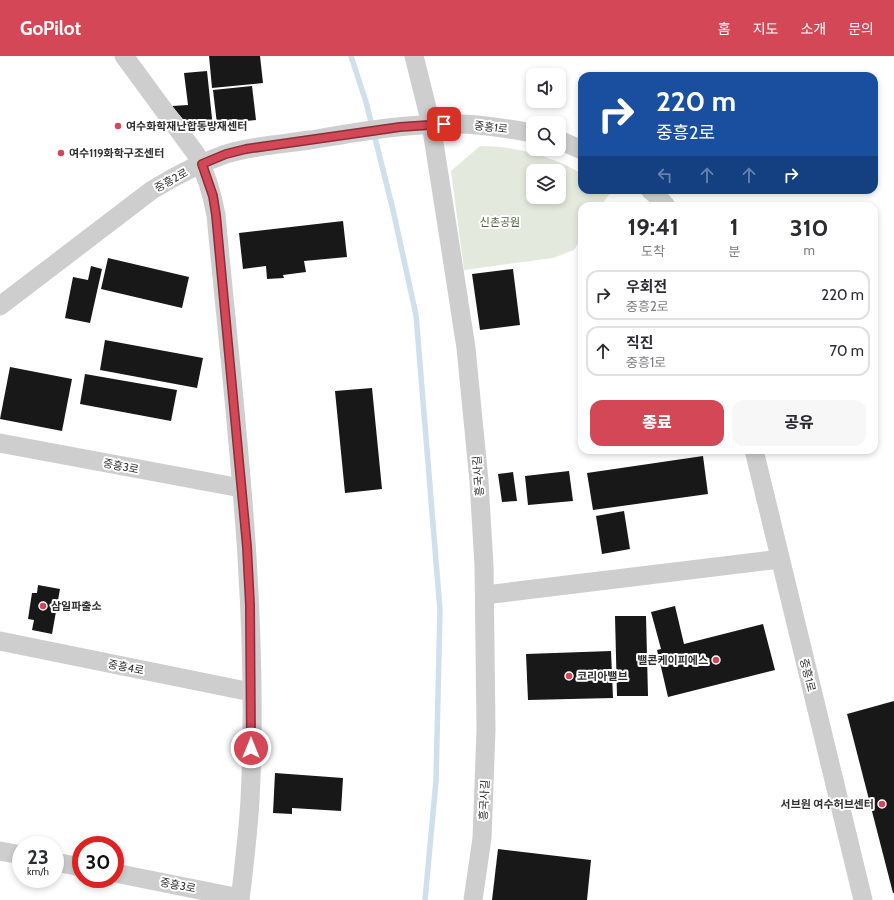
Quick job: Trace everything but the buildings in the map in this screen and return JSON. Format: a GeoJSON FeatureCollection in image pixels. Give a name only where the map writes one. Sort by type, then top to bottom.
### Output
{"type":"FeatureCollection","features":[{"type":"Feature","properties":{"kind":"street"},"geometry":{"type":"LineString","coordinates":[[124,56],[202,164],[213,196],[216,215],[247,547],[250,605],[250,801],[240,899]]}},
{"type":"Feature","properties":{"kind":"street","name":"흥국사길"},"geometry":{"type":"LineString","coordinates":[[414,56],[431,124],[466,348],[479,481],[485,595],[486,730],[482,838],[473,900]]}},
{"type":"Feature","properties":{"kind":"street","name":"중흥1로"},"geometry":{"type":"LineString","coordinates":[[400,127],[431,124],[487,125],[526,132]]}},
{"type":"Feature","properties":{"kind":"street","name":"중흥2로"},"geometry":{"type":"LineString","coordinates":[[0,306],[152,190],[202,164],[226,154],[246,149],[400,127]]}},
{"type":"Feature","properties":{"kind":"street"},"geometry":{"type":"LineString","coordinates":[[566,143],[578,148]]}},
{"type":"Feature","properties":{"kind":"street"},"geometry":{"type":"LineString","coordinates":[[655,194],[662,202]]}},
{"type":"Feature","properties":{"kind":"street","name":"중흥3로"},"geometry":{"type":"LineString","coordinates":[[0,443],[241,488]]}},
{"type":"Feature","properties":{"kind":"street","name":"중흥1로"},"geometry":{"type":"LineString","coordinates":[[755,454],[863,900]]}},
{"type":"Feature","properties":{"kind":"street"},"geometry":{"type":"LineString","coordinates":[[485,595],[780,559]]}},
{"type":"Feature","properties":{"kind":"street","name":"중흥4로"},"geometry":{"type":"LineString","coordinates":[[0,641],[251,692]]}},
{"type":"Feature","properties":{"kind":"street"},"geometry":{"type":"LineString","coordinates":[[0,851],[12,853]]}},
{"type":"Feature","properties":{"kind":"street","name":"중흥3로"},"geometry":{"type":"LineString","coordinates":[[124,875],[240,899]]}},
{"type":"Feature","properties":{"kind":"green space","name":"신촌공원"},"geometry":{"type":"Polygon","coordinates":[[[480,146],[507,148],[526,151],[526,156],[543,156],[563,164],[526,164],[526,204],[566,204],[566,166],[578,172],[578,194],[609,194],[604,202],[578,202],[578,244],[574,250],[553,258],[464,270],[451,171],[480,146]]]}},
{"type":"Feature","properties":{"kind":"waterway"},"geometry":{"type":"LineString","coordinates":[[351,56],[366,102],[393,210],[416,315],[440,610],[436,781],[425,900]]}},
{"type":"Feature","properties":{"kind":"place","name":"여수화학재난합동방재센터"},"geometry":{"type":"Point","coordinates":[118,126]}},
{"type":"Feature","properties":{"kind":"place","name":"여수119화학구조센터"},"geometry":{"type":"Point","coordinates":[61,153]}},
{"type":"Feature","properties":{"kind":"place","name":"삼일파출소"},"geometry":{"type":"Point","coordinates":[43,606]}},
{"type":"Feature","properties":{"kind":"place","name":"밸콘케이피에스"},"geometry":{"type":"Point","coordinates":[716,660]}},
{"type":"Feature","properties":{"kind":"place","name":"코리아밸브"},"geometry":{"type":"Point","coordinates":[569,676]}},
{"type":"Feature","properties":{"kind":"place","name":"서브원 여수허브센터"},"geometry":{"type":"Point","coordinates":[882,804]}},
{"type":"Feature","properties":{"kind":"route"},"geometry":{"type":"LineString","coordinates":[[251,748],[250,605],[247,547],[216,215],[213,196],[202,164],[226,154],[246,149],[400,127],[444,124]]}}]}
